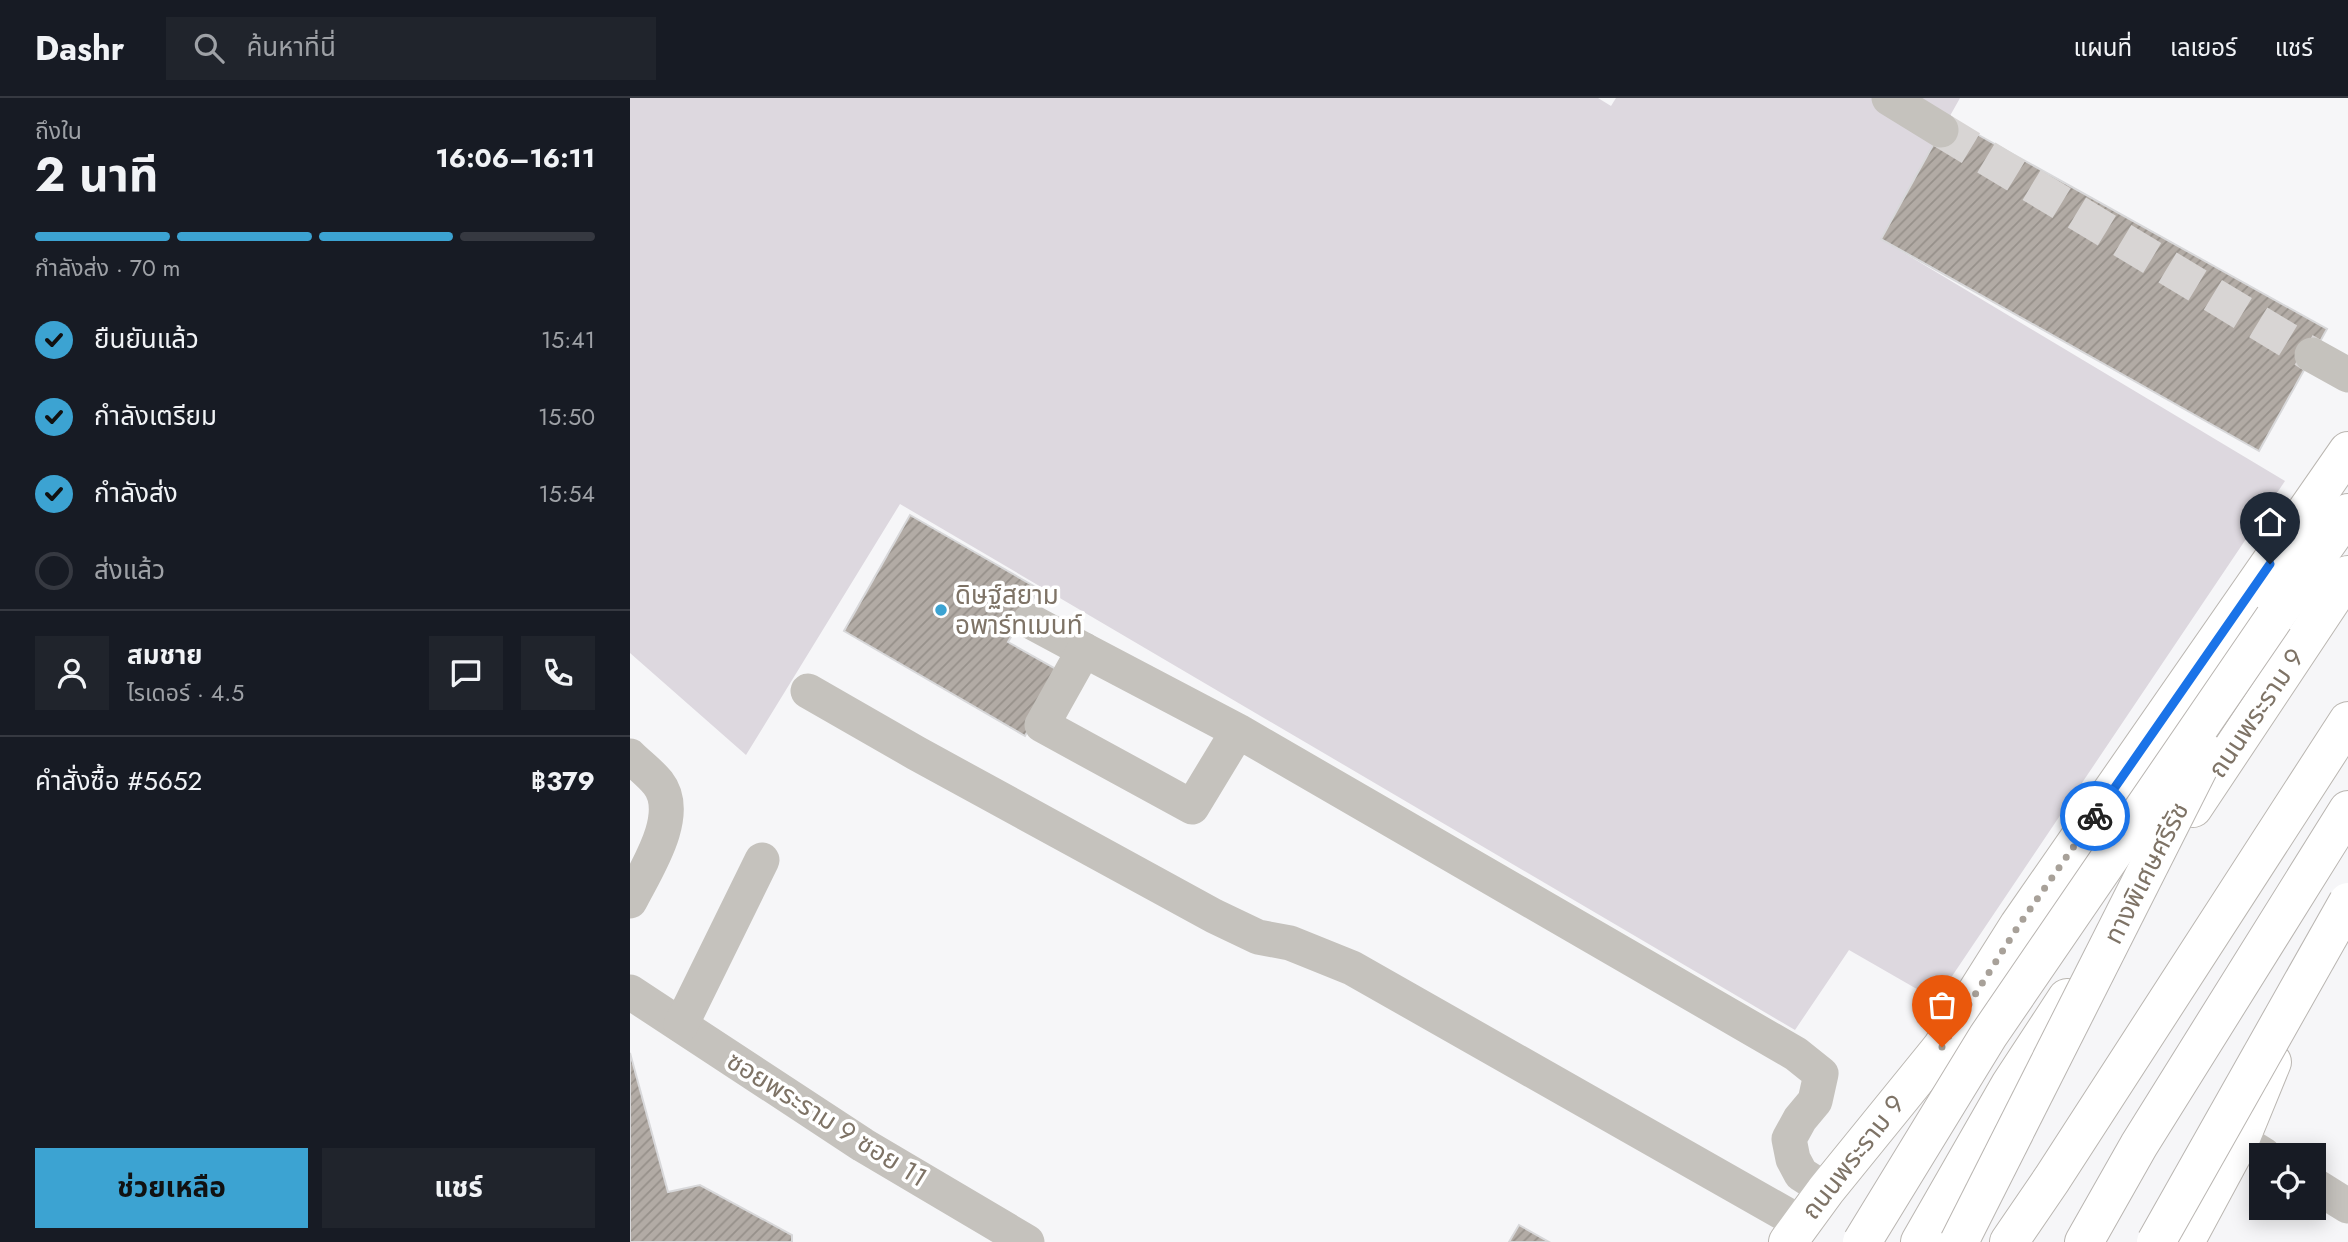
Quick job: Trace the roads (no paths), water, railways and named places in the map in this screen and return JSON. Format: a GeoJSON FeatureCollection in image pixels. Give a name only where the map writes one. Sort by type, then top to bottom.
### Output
{"type":"FeatureCollection","features":[{"type":"Feature","properties":{"kind":"main road","name":"ถนนพระราม 9"},"geometry":{"type":"LineString","coordinates":[[1801,1236],[1826,1190],[1942,1047],[2019,925],[2348,450]]}},
{"type":"Feature","properties":{"kind":"main road","name":"ทางพิเศษศรีรัช"},"geometry":{"type":"LineString","coordinates":[[1959,1242],[2274,618],[2348,513]]}},
{"type":"Feature","properties":{"kind":"main road","name":"ถนนพระราม 9"},"geometry":{"type":"LineString","coordinates":[[1920,1242],[2010,1085],[2348,575]]}},
{"type":"Feature","properties":{"kind":"main road"},"geometry":{"type":"LineString","coordinates":[[1862,1242],[1988,1036],[2274,618]]}},
{"type":"Feature","properties":{"kind":"main road"},"geometry":{"type":"LineString","coordinates":[[2009,1242],[2348,721]]}},
{"type":"Feature","properties":{"kind":"main road"},"geometry":{"type":"LineString","coordinates":[[2019,925],[2245,729]]}},
{"type":"Feature","properties":{"kind":"main road"},"geometry":{"type":"LineString","coordinates":[[2084,1242],[2139,1145],[2348,810]]}},
{"type":"Feature","properties":{"kind":"main road"},"geometry":{"type":"LineString","coordinates":[[2254,1143],[2333,911],[2348,887]]}},
{"type":"Feature","properties":{"kind":"main road"},"geometry":{"type":"LineString","coordinates":[[2156,1242],[2348,902]]}},
{"type":"Feature","properties":{"kind":"main road"},"geometry":{"type":"LineString","coordinates":[[1801,1236],[1942,1047]]}},
{"type":"Feature","properties":{"kind":"main road"},"geometry":{"type":"LineString","coordinates":[[2185,1242],[2249,1152]]}},
{"type":"Feature","properties":{"kind":"street"},"geometry":{"type":"LineString","coordinates":[[1889,98],[1941,130]]}},
{"type":"Feature","properties":{"kind":"street"},"geometry":{"type":"LineString","coordinates":[[2312,355],[2348,375]]}},
{"type":"Feature","properties":{"kind":"street"},"geometry":{"type":"LineString","coordinates":[[1030,621],[1238,731],[1796,1054],[1821,1074],[1815,1101],[1800,1119],[1789,1139],[1793,1159],[1801,1174],[1826,1190]]}},
{"type":"Feature","properties":{"kind":"street"},"geometry":{"type":"LineString","coordinates":[[1084,650],[1042,725],[1192,807],[1238,731]]}},
{"type":"Feature","properties":{"kind":"street"},"geometry":{"type":"LineString","coordinates":[[808,691],[928,760],[1214,916],[1258,937],[1290,943],[1352,968],[1801,1236]]}},
{"type":"Feature","properties":{"kind":"street"},"geometry":{"type":"LineString","coordinates":[[630,756],[660,785],[668,812],[660,843],[630,901]]}},
{"type":"Feature","properties":{"kind":"street"},"geometry":{"type":"LineString","coordinates":[[681,1025],[762,860]]}},
{"type":"Feature","properties":{"kind":"street","name":"ซอยพระราม 9 ซอย 11"},"geometry":{"type":"LineString","coordinates":[[630,992],[863,1144],[1027,1242]]}},
{"type":"Feature","properties":{"kind":"street"},"geometry":{"type":"LineString","coordinates":[[2326,1192],[2348,1206]]}},
{"type":"Feature","properties":{"kind":"tunnel"},"geometry":{"type":"LineString","coordinates":[[1941,130],[2312,355]]}},
{"type":"Feature","properties":{"kind":"place","name":"ดิษฐ์สยาม อพาร์ทเมนท์"},"geometry":{"type":"Point","coordinates":[941,610]}}]}
